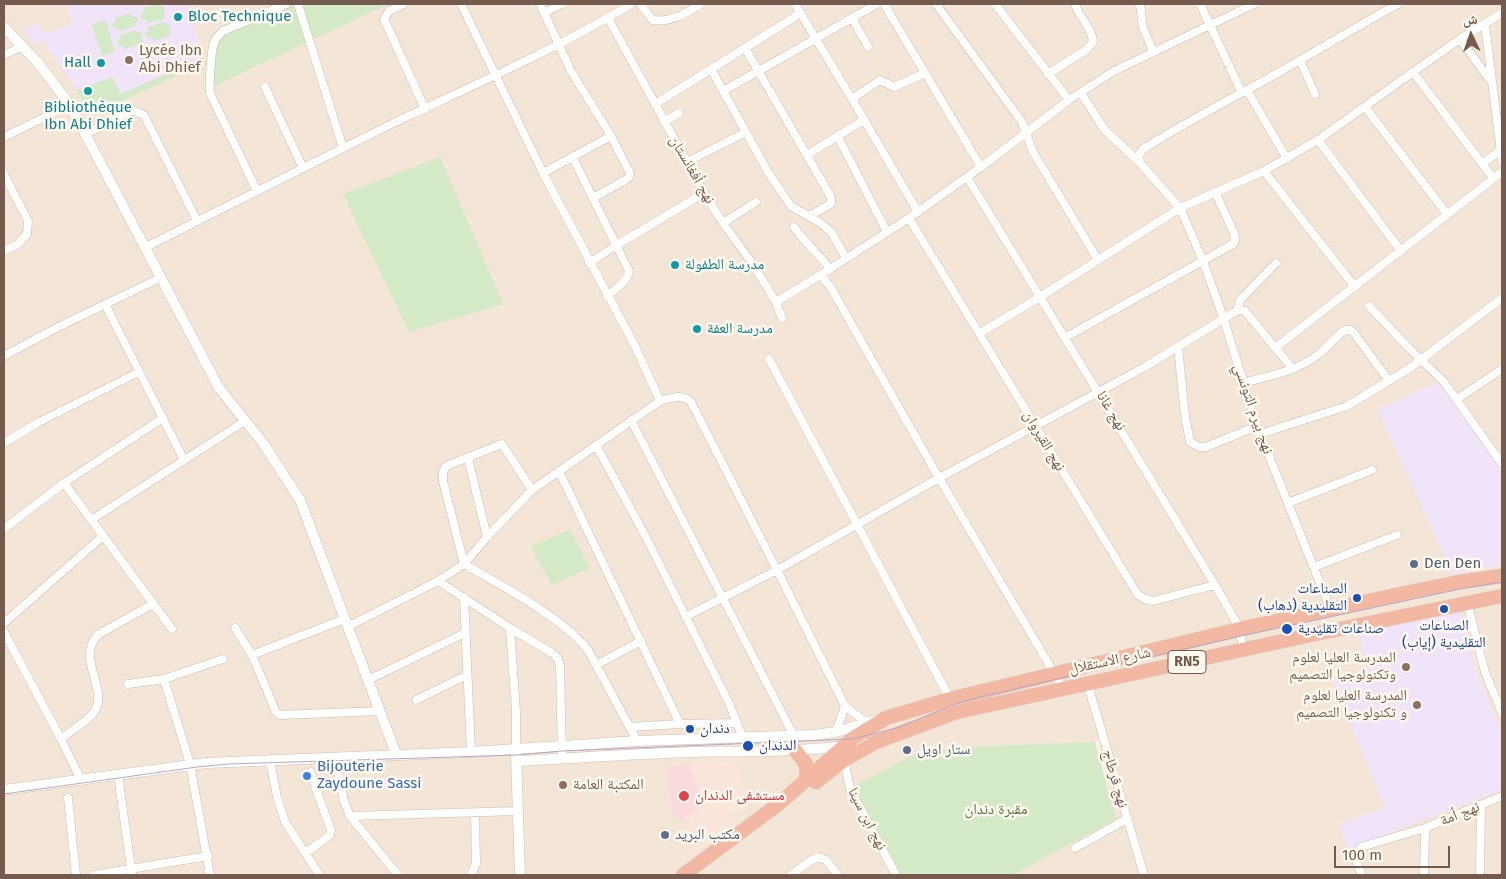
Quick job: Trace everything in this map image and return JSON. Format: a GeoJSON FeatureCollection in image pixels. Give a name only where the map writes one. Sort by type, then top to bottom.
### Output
{"type":"FeatureCollection","features":[{"type":"Feature","properties":{"kind":"highway","name":"شارع الاستقلال"},"geometry":{"type":"LineString","coordinates":[[886,718],[950,699],[1330,608],[1459,582],[1502,576]]}},
{"type":"Feature","properties":{"kind":"highway","name":"شارع الاستقلال"},"geometry":{"type":"LineString","coordinates":[[843,754],[957,712],[1088,682],[1502,596]]}},
{"type":"Feature","properties":{"kind":"highway","name":"RN5"},"geometry":{"type":"LineString","coordinates":[[692,874],[886,718]]}},
{"type":"Feature","properties":{"kind":"highway"},"geometry":{"type":"LineString","coordinates":[[795,743],[806,764],[807,779]]}},
{"type":"Feature","properties":{"kind":"highway","name":"RN5"},"geometry":{"type":"LineString","coordinates":[[692,874],[807,779],[843,754]]}},
{"type":"Feature","properties":{"kind":"main road"},"geometry":{"type":"LineString","coordinates":[[4,27],[56,84],[70,104],[144,248],[220,388],[282,470],[300,500],[396,754]]}},
{"type":"Feature","properties":{"kind":"main road"},"geometry":{"type":"LineString","coordinates":[[516,761],[795,743],[886,718]]}},
{"type":"Feature","properties":{"kind":"main road"},"geometry":{"type":"LineString","coordinates":[[4,790],[190,764],[271,759],[516,750],[637,742],[743,738],[795,743],[843,754]]}},
{"type":"Feature","properties":{"kind":"main road"},"geometry":{"type":"LineString","coordinates":[[516,750],[520,875]]}},
{"type":"Feature","properties":{"kind":"street"},"geometry":{"type":"LineString","coordinates":[[257,191],[210,93],[208,82],[212,69],[212,48],[215,39],[223,31],[268,7],[286,4]]}},
{"type":"Feature","properties":{"kind":"street"},"geometry":{"type":"LineString","coordinates":[[298,4],[343,148]]}},
{"type":"Feature","properties":{"kind":"street"},"geometry":{"type":"LineString","coordinates":[[404,4],[389,11],[384,19],[425,108]]}},
{"type":"Feature","properties":{"kind":"street"},"geometry":{"type":"LineString","coordinates":[[461,4],[543,174],[634,344],[660,400]]}},
{"type":"Feature","properties":{"kind":"street"},"geometry":{"type":"LineString","coordinates":[[540,4],[571,71],[611,136],[628,168],[630,176],[592,198]]}},
{"type":"Feature","properties":{"kind":"street"},"geometry":{"type":"LineString","coordinates":[[544,12],[562,4]]}},
{"type":"Feature","properties":{"kind":"street"},"geometry":{"type":"LineString","coordinates":[[144,248],[343,148],[495,76],[608,18],[631,4]]}},
{"type":"Feature","properties":{"kind":"street"},"geometry":{"type":"LineString","coordinates":[[640,4],[653,20],[662,22],[672,19],[700,4]]}},
{"type":"Feature","properties":{"kind":"street"},"geometry":{"type":"LineString","coordinates":[[795,4],[918,212]]}},
{"type":"Feature","properties":{"kind":"street"},"geometry":{"type":"LineString","coordinates":[[723,91],[876,4]]}},
{"type":"Feature","properties":{"kind":"street"},"geometry":{"type":"LineString","coordinates":[[884,4],[981,166]]}},
{"type":"Feature","properties":{"kind":"street"},"geometry":{"type":"LineString","coordinates":[[936,4],[1016,113],[1033,152],[1098,260]]}},
{"type":"Feature","properties":{"kind":"street"},"geometry":{"type":"LineString","coordinates":[[995,4],[1069,100]]}},
{"type":"Feature","properties":{"kind":"street"},"geometry":{"type":"LineString","coordinates":[[1048,74],[1086,50],[1093,42],[1091,30],[1078,12],[1075,4]]}},
{"type":"Feature","properties":{"kind":"street"},"geometry":{"type":"LineString","coordinates":[[1140,4],[1143,28],[1153,51]]}},
{"type":"Feature","properties":{"kind":"street"},"geometry":{"type":"LineString","coordinates":[[1200,4],[1244,92],[1287,159]]}},
{"type":"Feature","properties":{"kind":"street"},"geometry":{"type":"LineString","coordinates":[[776,302],[830,270],[918,212],[1069,100],[1114,71],[1254,4]]}},
{"type":"Feature","properties":{"kind":"street"},"geometry":{"type":"LineString","coordinates":[[1140,163],[1139,155],[1143,148],[1185,122],[1244,92],[1398,4]]}},
{"type":"Feature","properties":{"kind":"street"},"geometry":{"type":"LineString","coordinates":[[655,104],[801,13]]}},
{"type":"Feature","properties":{"kind":"street"},"geometry":{"type":"LineString","coordinates":[[980,333],[1180,208],[1264,171],[1318,140],[1460,39],[1502,13]]}},
{"type":"Feature","properties":{"kind":"street","name":"نهج أفغانستان"},"geometry":{"type":"LineString","coordinates":[[608,18],[704,193],[723,223],[739,243],[776,302],[782,318]]}},
{"type":"Feature","properties":{"kind":"street"},"geometry":{"type":"LineString","coordinates":[[852,18],[868,47]]}},
{"type":"Feature","properties":{"kind":"street"},"geometry":{"type":"LineString","coordinates":[[1485,25],[1502,160]]}},
{"type":"Feature","properties":{"kind":"street"},"geometry":{"type":"LineString","coordinates":[[1460,39],[1492,81]]}},
{"type":"Feature","properties":{"kind":"street"},"geometry":{"type":"LineString","coordinates":[[4,56],[23,46]]}},
{"type":"Feature","properties":{"kind":"street"},"geometry":{"type":"LineString","coordinates":[[745,48],[831,197],[831,204],[809,216]]}},
{"type":"Feature","properties":{"kind":"street"},"geometry":{"type":"LineString","coordinates":[[1300,60],[1315,94]]}},
{"type":"Feature","properties":{"kind":"street"},"geometry":{"type":"LineString","coordinates":[[711,70],[768,172],[790,206],[809,216],[831,232],[846,258]]}},
{"type":"Feature","properties":{"kind":"street"},"geometry":{"type":"LineString","coordinates":[[1413,72],[1493,178]]}},
{"type":"Feature","properties":{"kind":"street"},"geometry":{"type":"LineString","coordinates":[[852,99],[880,80],[894,86],[925,73]]}},
{"type":"Feature","properties":{"kind":"street"},"geometry":{"type":"LineString","coordinates":[[265,86],[304,168]]}},
{"type":"Feature","properties":{"kind":"street","name":"نهج بيرم التونسي"},"geometry":{"type":"LineString","coordinates":[[1081,93],[1104,129],[1140,163],[1180,208],[1203,261],[1224,320],[1258,430],[1330,608]]}},
{"type":"Feature","properties":{"kind":"street"},"geometry":{"type":"LineString","coordinates":[[4,137],[70,104]]}},
{"type":"Feature","properties":{"kind":"street"},"geometry":{"type":"LineString","coordinates":[[1364,107],[1447,214]]}},
{"type":"Feature","properties":{"kind":"street"},"geometry":{"type":"LineString","coordinates":[[86,134],[132,110],[144,115],[197,221]]}},
{"type":"Feature","properties":{"kind":"street"},"geometry":{"type":"LineString","coordinates":[[664,122],[679,113]]}},
{"type":"Feature","properties":{"kind":"street"},"geometry":{"type":"LineString","coordinates":[[807,155],[864,120]]}},
{"type":"Feature","properties":{"kind":"street"},"geometry":{"type":"LineString","coordinates":[[687,162],[746,132]]}},
{"type":"Feature","properties":{"kind":"street"},"geometry":{"type":"LineString","coordinates":[[543,174],[611,136]]}},
{"type":"Feature","properties":{"kind":"street"},"geometry":{"type":"LineString","coordinates":[[838,137],[887,232]]}},
{"type":"Feature","properties":{"kind":"street"},"geometry":{"type":"LineString","coordinates":[[1318,140],[1401,250]]}},
{"type":"Feature","properties":{"kind":"street"},"geometry":{"type":"LineString","coordinates":[[1482,164],[1501,150]]}},
{"type":"Feature","properties":{"kind":"street"},"geometry":{"type":"LineString","coordinates":[[573,158],[629,271],[628,277],[607,296]]}},
{"type":"Feature","properties":{"kind":"street"},"geometry":{"type":"LineString","coordinates":[[1264,171],[1355,287]]}},
{"type":"Feature","properties":{"kind":"street"},"geometry":{"type":"LineString","coordinates":[[1275,348],[1502,172]]}},
{"type":"Feature","properties":{"kind":"street"},"geometry":{"type":"LineString","coordinates":[[4,174],[28,221],[27,234],[17,244],[4,250]]}},
{"type":"Feature","properties":{"kind":"street","name":"نهج غانا"},"geometry":{"type":"LineString","coordinates":[[967,177],[1099,391],[1215,585],[1240,629],[1243,651]]}},
{"type":"Feature","properties":{"kind":"street"},"geometry":{"type":"LineString","coordinates":[[1066,337],[1233,244],[1235,241],[1234,233],[1215,192]]}},
{"type":"Feature","properties":{"kind":"street"},"geometry":{"type":"LineString","coordinates":[[589,263],[704,193]]}},
{"type":"Feature","properties":{"kind":"street"},"geometry":{"type":"LineString","coordinates":[[723,223],[756,202]]}},
{"type":"Feature","properties":{"kind":"street","name":"نهج القيروان"},"geometry":{"type":"LineString","coordinates":[[909,218],[1138,595],[1153,601],[1215,585]]}},
{"type":"Feature","properties":{"kind":"street"},"geometry":{"type":"LineString","coordinates":[[794,227],[807,245],[820,255],[830,270]]}},
{"type":"Feature","properties":{"kind":"street"},"geometry":{"type":"LineString","coordinates":[[685,617],[778,570],[1224,320],[1236,311],[1240,300],[1276,263]]}},
{"type":"Feature","properties":{"kind":"street"},"geometry":{"type":"LineString","coordinates":[[821,275],[839,302],[1063,688]]}},
{"type":"Feature","properties":{"kind":"street"},"geometry":{"type":"LineString","coordinates":[[4,356],[160,278]]}},
{"type":"Feature","properties":{"kind":"street"},"geometry":{"type":"LineString","coordinates":[[1178,347],[1185,416],[1190,442],[1199,447],[1206,447],[1258,430],[1347,406],[1421,360],[1502,298]]}},
{"type":"Feature","properties":{"kind":"street"},"geometry":{"type":"LineString","coordinates":[[105,304],[184,460]]}},
{"type":"Feature","properties":{"kind":"street"},"geometry":{"type":"LineString","coordinates":[[1369,306],[1444,382],[1502,464]]}},
{"type":"Feature","properties":{"kind":"street"},"geometry":{"type":"LineString","coordinates":[[1236,311],[1245,311],[1292,368]]}},
{"type":"Feature","properties":{"kind":"street"},"geometry":{"type":"LineString","coordinates":[[1243,383],[1292,368],[1318,355],[1345,330],[1354,333],[1389,381]]}},
{"type":"Feature","properties":{"kind":"street"},"geometry":{"type":"LineString","coordinates":[[769,360],[950,699]]}},
{"type":"Feature","properties":{"kind":"street"},"geometry":{"type":"LineString","coordinates":[[1457,399],[1502,368]]}},
{"type":"Feature","properties":{"kind":"street"},"geometry":{"type":"LineString","coordinates":[[4,443],[39,422],[139,372]]}},
{"type":"Feature","properties":{"kind":"street"},"geometry":{"type":"LineString","coordinates":[[252,655],[346,623],[438,581],[464,564],[532,490],[660,400],[681,396],[691,402],[778,570],[845,706],[867,723]]}},
{"type":"Feature","properties":{"kind":"street"},"geometry":{"type":"LineString","coordinates":[[4,529],[64,483],[163,418]]}},
{"type":"Feature","properties":{"kind":"street"},"geometry":{"type":"LineString","coordinates":[[631,420],[795,743]]}},
{"type":"Feature","properties":{"kind":"street"},"geometry":{"type":"LineString","coordinates":[[91,520],[245,421]]}},
{"type":"Feature","properties":{"kind":"street"},"geometry":{"type":"LineString","coordinates":[[532,490],[502,444],[446,466],[443,472],[458,547],[464,564],[526,602],[573,634],[588,650],[637,742]]}},
{"type":"Feature","properties":{"kind":"street"},"geometry":{"type":"LineString","coordinates":[[596,444],[647,539],[729,702],[743,738]]}},
{"type":"Feature","properties":{"kind":"street"},"geometry":{"type":"LineString","coordinates":[[468,458],[487,537]]}},
{"type":"Feature","properties":{"kind":"street"},"geometry":{"type":"LineString","coordinates":[[1288,503],[1372,470]]}},
{"type":"Feature","properties":{"kind":"street"},"geometry":{"type":"LineString","coordinates":[[559,471],[680,724]]}},
{"type":"Feature","properties":{"kind":"street"},"geometry":{"type":"LineString","coordinates":[[64,483],[172,629]]}},
{"type":"Feature","properties":{"kind":"street"},"geometry":{"type":"LineString","coordinates":[[1314,567],[1396,535]]}},
{"type":"Feature","properties":{"kind":"street"},"geometry":{"type":"LineString","coordinates":[[4,623],[103,536]]}},
{"type":"Feature","properties":{"kind":"street"},"geometry":{"type":"LineString","coordinates":[[438,581],[552,653],[558,659],[560,666],[562,758]]}},
{"type":"Feature","properties":{"kind":"street"},"geometry":{"type":"LineString","coordinates":[[464,597],[471,752]]}},
{"type":"Feature","properties":{"kind":"street"},"geometry":{"type":"LineString","coordinates":[[1467,602],[1485,672],[1502,713]]}},
{"type":"Feature","properties":{"kind":"street"},"geometry":{"type":"LineString","coordinates":[[61,739],[94,712],[97,704],[97,693],[89,655],[89,648],[94,638],[153,604]]}},
{"type":"Feature","properties":{"kind":"street"},"geometry":{"type":"LineString","coordinates":[[235,628],[252,655],[276,712],[280,715],[380,711]]}},
{"type":"Feature","properties":{"kind":"street"},"geometry":{"type":"LineString","coordinates":[[510,628],[516,711],[516,750]]}},
{"type":"Feature","properties":{"kind":"street"},"geometry":{"type":"LineString","coordinates":[[4,632],[81,780]]}},
{"type":"Feature","properties":{"kind":"street"},"geometry":{"type":"LineString","coordinates":[[368,680],[465,633]]}},
{"type":"Feature","properties":{"kind":"street"},"geometry":{"type":"LineString","coordinates":[[596,665],[641,641]]}},
{"type":"Feature","properties":{"kind":"street"},"geometry":{"type":"LineString","coordinates":[[128,684],[164,679],[223,658]]}},
{"type":"Feature","properties":{"kind":"street"},"geometry":{"type":"LineString","coordinates":[[416,700],[467,675]]}},
{"type":"Feature","properties":{"kind":"street"},"geometry":{"type":"LineString","coordinates":[[164,679],[190,764],[210,875]]}},
{"type":"Feature","properties":{"kind":"street","name":"نهج قرطاج"},"geometry":{"type":"LineString","coordinates":[[1088,682],[1144,875]]}},
{"type":"Feature","properties":{"kind":"street"},"geometry":{"type":"LineString","coordinates":[[836,732],[845,706]]}},
{"type":"Feature","properties":{"kind":"street"},"geometry":{"type":"LineString","coordinates":[[630,727],[737,723]]}},
{"type":"Feature","properties":{"kind":"street","name":"نهج ابن سينا"},"geometry":{"type":"LineString","coordinates":[[843,754],[850,789],[896,875]]}},
{"type":"Feature","properties":{"kind":"street"},"geometry":{"type":"LineString","coordinates":[[271,759],[281,813],[319,874]]}},
{"type":"Feature","properties":{"kind":"street"},"geometry":{"type":"LineString","coordinates":[[306,853],[330,835],[332,830],[311,772]]}},
{"type":"Feature","properties":{"kind":"street"},"geometry":{"type":"LineString","coordinates":[[338,772],[344,801],[350,816],[396,875]]}},
{"type":"Feature","properties":{"kind":"street"},"geometry":{"type":"LineString","coordinates":[[118,775],[131,872]]}},
{"type":"Feature","properties":{"kind":"street","name":"نهج أمة"},"geometry":{"type":"LineString","coordinates":[[1362,875],[1355,856],[1361,847],[1425,828],[1502,796]]}},
{"type":"Feature","properties":{"kind":"street"},"geometry":{"type":"LineString","coordinates":[[68,798],[76,875]]}},
{"type":"Feature","properties":{"kind":"street"},"geometry":{"type":"LineString","coordinates":[[1480,875],[1481,806]]}},
{"type":"Feature","properties":{"kind":"street"},"geometry":{"type":"LineString","coordinates":[[350,816],[518,811]]}},
{"type":"Feature","properties":{"kind":"street"},"geometry":{"type":"LineString","coordinates":[[471,875],[476,864],[475,813]]}},
{"type":"Feature","properties":{"kind":"street"},"geometry":{"type":"LineString","coordinates":[[1075,848],[1127,819]]}},
{"type":"Feature","properties":{"kind":"street"},"geometry":{"type":"LineString","coordinates":[[1424,875],[1425,828]]}},
{"type":"Feature","properties":{"kind":"street"},"geometry":{"type":"LineString","coordinates":[[94,875],[131,872],[208,856]]}},
{"type":"Feature","properties":{"kind":"street"},"geometry":{"type":"LineString","coordinates":[[791,875],[810,861],[819,857],[826,860],[838,875]]}},
{"type":"Feature","properties":{"kind":"shaded area"},"geometry":{"type":"Polygon","coordinates":[[[4,4],[1502,4],[1502,875],[1013,875],[1115,819],[1099,741],[921,751],[851,788],[900,875],[4,875],[4,4]]]}},
{"type":"Feature","properties":{"kind":"shaded area","name":"Lycée Ibn Abi Dhief"},"geometry":{"type":"Polygon","coordinates":[[[67,4],[190,4],[204,63],[90,116],[74,85],[42,41],[36,46],[23,31],[38,22],[42,33],[72,25],[67,4]]]}},
{"type":"Feature","properties":{"kind":"shaded area"},"geometry":{"type":"Polygon","coordinates":[[[1440,381],[1502,468],[1502,566],[1452,574],[1377,409],[1440,381]]]}},
{"type":"Feature","properties":{"kind":"shaded area","name":"المدرسة العليا لعلوم و تكنولوجيا التصميم"},"geometry":{"type":"Polygon","coordinates":[[[1459,608],[1477,674],[1502,730],[1502,790],[1348,849],[1339,824],[1385,807],[1332,681],[1369,668],[1355,629],[1459,608]]]}},
{"type":"Feature","properties":{"kind":"shaded area"},"geometry":{"type":"Polygon","coordinates":[[[734,761],[750,802],[732,815],[737,822],[692,855],[686,837],[689,815],[700,808],[697,784],[688,763],[734,761]]]}},
{"type":"Feature","properties":{"kind":"shaded area","name":"مستشفى الدندان"},"geometry":{"type":"Polygon","coordinates":[[[688,763],[697,784],[701,808],[680,821],[672,812],[666,766],[688,763]]]}},
{"type":"Feature","properties":{"kind":"green space"},"geometry":{"type":"Polygon","coordinates":[[[158,4],[165,9],[164,19],[148,23],[146,20],[141,19],[140,16],[144,8],[158,4]]]}},
{"type":"Feature","properties":{"kind":"green space"},"geometry":{"type":"Polygon","coordinates":[[[292,4],[388,4],[210,88],[218,43],[223,36],[292,4]]]}},
{"type":"Feature","properties":{"kind":"green space"},"geometry":{"type":"Polygon","coordinates":[[[130,13],[132,17],[137,17],[138,20],[134,27],[119,31],[116,28],[112,28],[111,25],[116,21],[115,18],[130,13]]]}},
{"type":"Feature","properties":{"kind":"green space"},"geometry":{"type":"Polygon","coordinates":[[[106,20],[115,52],[102,56],[92,24],[106,20]]]}},
{"type":"Feature","properties":{"kind":"green space"},"geometry":{"type":"Polygon","coordinates":[[[164,22],[170,27],[170,36],[154,41],[152,38],[146,37],[145,33],[149,27],[164,22]]]}},
{"type":"Feature","properties":{"kind":"green space"},"geometry":{"type":"Polygon","coordinates":[[[136,30],[141,33],[143,40],[141,44],[124,49],[123,46],[119,46],[117,41],[120,35],[136,30]]]}},
{"type":"Feature","properties":{"kind":"green space"},"geometry":{"type":"Polygon","coordinates":[[[203,57],[204,63],[90,116],[77,90],[112,77],[121,94],[203,57]]]}},
{"type":"Feature","properties":{"kind":"green space"},"geometry":{"type":"Polygon","coordinates":[[[440,157],[503,304],[409,332],[343,194],[440,157]]]}},
{"type":"Feature","properties":{"kind":"green space"},"geometry":{"type":"Polygon","coordinates":[[[570,529],[590,568],[552,585],[531,547],[570,529]]]}},
{"type":"Feature","properties":{"kind":"green space","name":"مقبرة دندان"},"geometry":{"type":"Polygon","coordinates":[[[1095,742],[1116,819],[1013,875],[900,875],[850,788],[921,751],[1095,742]]]}},
{"type":"Feature","properties":{"kind":"tram line"},"geometry":{"type":"LineString","coordinates":[[4,794],[229,764],[516,755],[562,751],[852,739],[897,728],[958,703],[980,697],[1241,636],[1460,589],[1502,582]]}},
{"type":"Feature","properties":{"kind":"place","name":"Bloc Technique"},"geometry":{"type":"Point","coordinates":[178,17]}},
{"type":"Feature","properties":{"kind":"place","name":"Lycée Ibn Abi Dhief"},"geometry":{"type":"Point","coordinates":[129,60]}},
{"type":"Feature","properties":{"kind":"place","name":"Hall"},"geometry":{"type":"Point","coordinates":[101,63]}},
{"type":"Feature","properties":{"kind":"place","name":"Bibliothèque Ibn Abi Dhief"},"geometry":{"type":"Point","coordinates":[88,91]}},
{"type":"Feature","properties":{"kind":"place","name":"مدرسة الطفولة"},"geometry":{"type":"Point","coordinates":[675,265]}},
{"type":"Feature","properties":{"kind":"place","name":"مدرسة العفة"},"geometry":{"type":"Point","coordinates":[697,329]}},
{"type":"Feature","properties":{"kind":"place","name":"Den Den"},"geometry":{"type":"Point","coordinates":[1414,564]}},
{"type":"Feature","properties":{"kind":"place","name":"الصناعات التقليدية (ذهاب)"},"geometry":{"type":"Point","coordinates":[1357,598]}},
{"type":"Feature","properties":{"kind":"place","name":"الصناعات التقليدية (إياب)"},"geometry":{"type":"Point","coordinates":[1444,609]}},
{"type":"Feature","properties":{"kind":"place","name":"صناعات تقليدية"},"geometry":{"type":"Point","coordinates":[1287,629]}},
{"type":"Feature","properties":{"kind":"place","name":"المدرسة العليا لعلوم وتكنولوجيا التصميم"},"geometry":{"type":"Point","coordinates":[1406,667]}},
{"type":"Feature","properties":{"kind":"place","name":"المدرسة العليا لعلوم و تكنولوجيا التصميم"},"geometry":{"type":"Point","coordinates":[1417,705]}},
{"type":"Feature","properties":{"kind":"place","name":"دندان"},"geometry":{"type":"Point","coordinates":[690,729]}},
{"type":"Feature","properties":{"kind":"place","name":"الدندان"},"geometry":{"type":"Point","coordinates":[748,746]}},
{"type":"Feature","properties":{"kind":"place","name":"ستار اويل"},"geometry":{"type":"Point","coordinates":[907,750]}},
{"type":"Feature","properties":{"kind":"place","name":"Bijouterie Zaydoune Sassi"},"geometry":{"type":"Point","coordinates":[307,776]}},
{"type":"Feature","properties":{"kind":"place","name":"المكتبة العامة"},"geometry":{"type":"Point","coordinates":[563,785]}},
{"type":"Feature","properties":{"kind":"place","name":"مستشفى الدندان"},"geometry":{"type":"Point","coordinates":[684,796]}},
{"type":"Feature","properties":{"kind":"place","name":"مكتب البريد"},"geometry":{"type":"Point","coordinates":[665,835]}}]}
